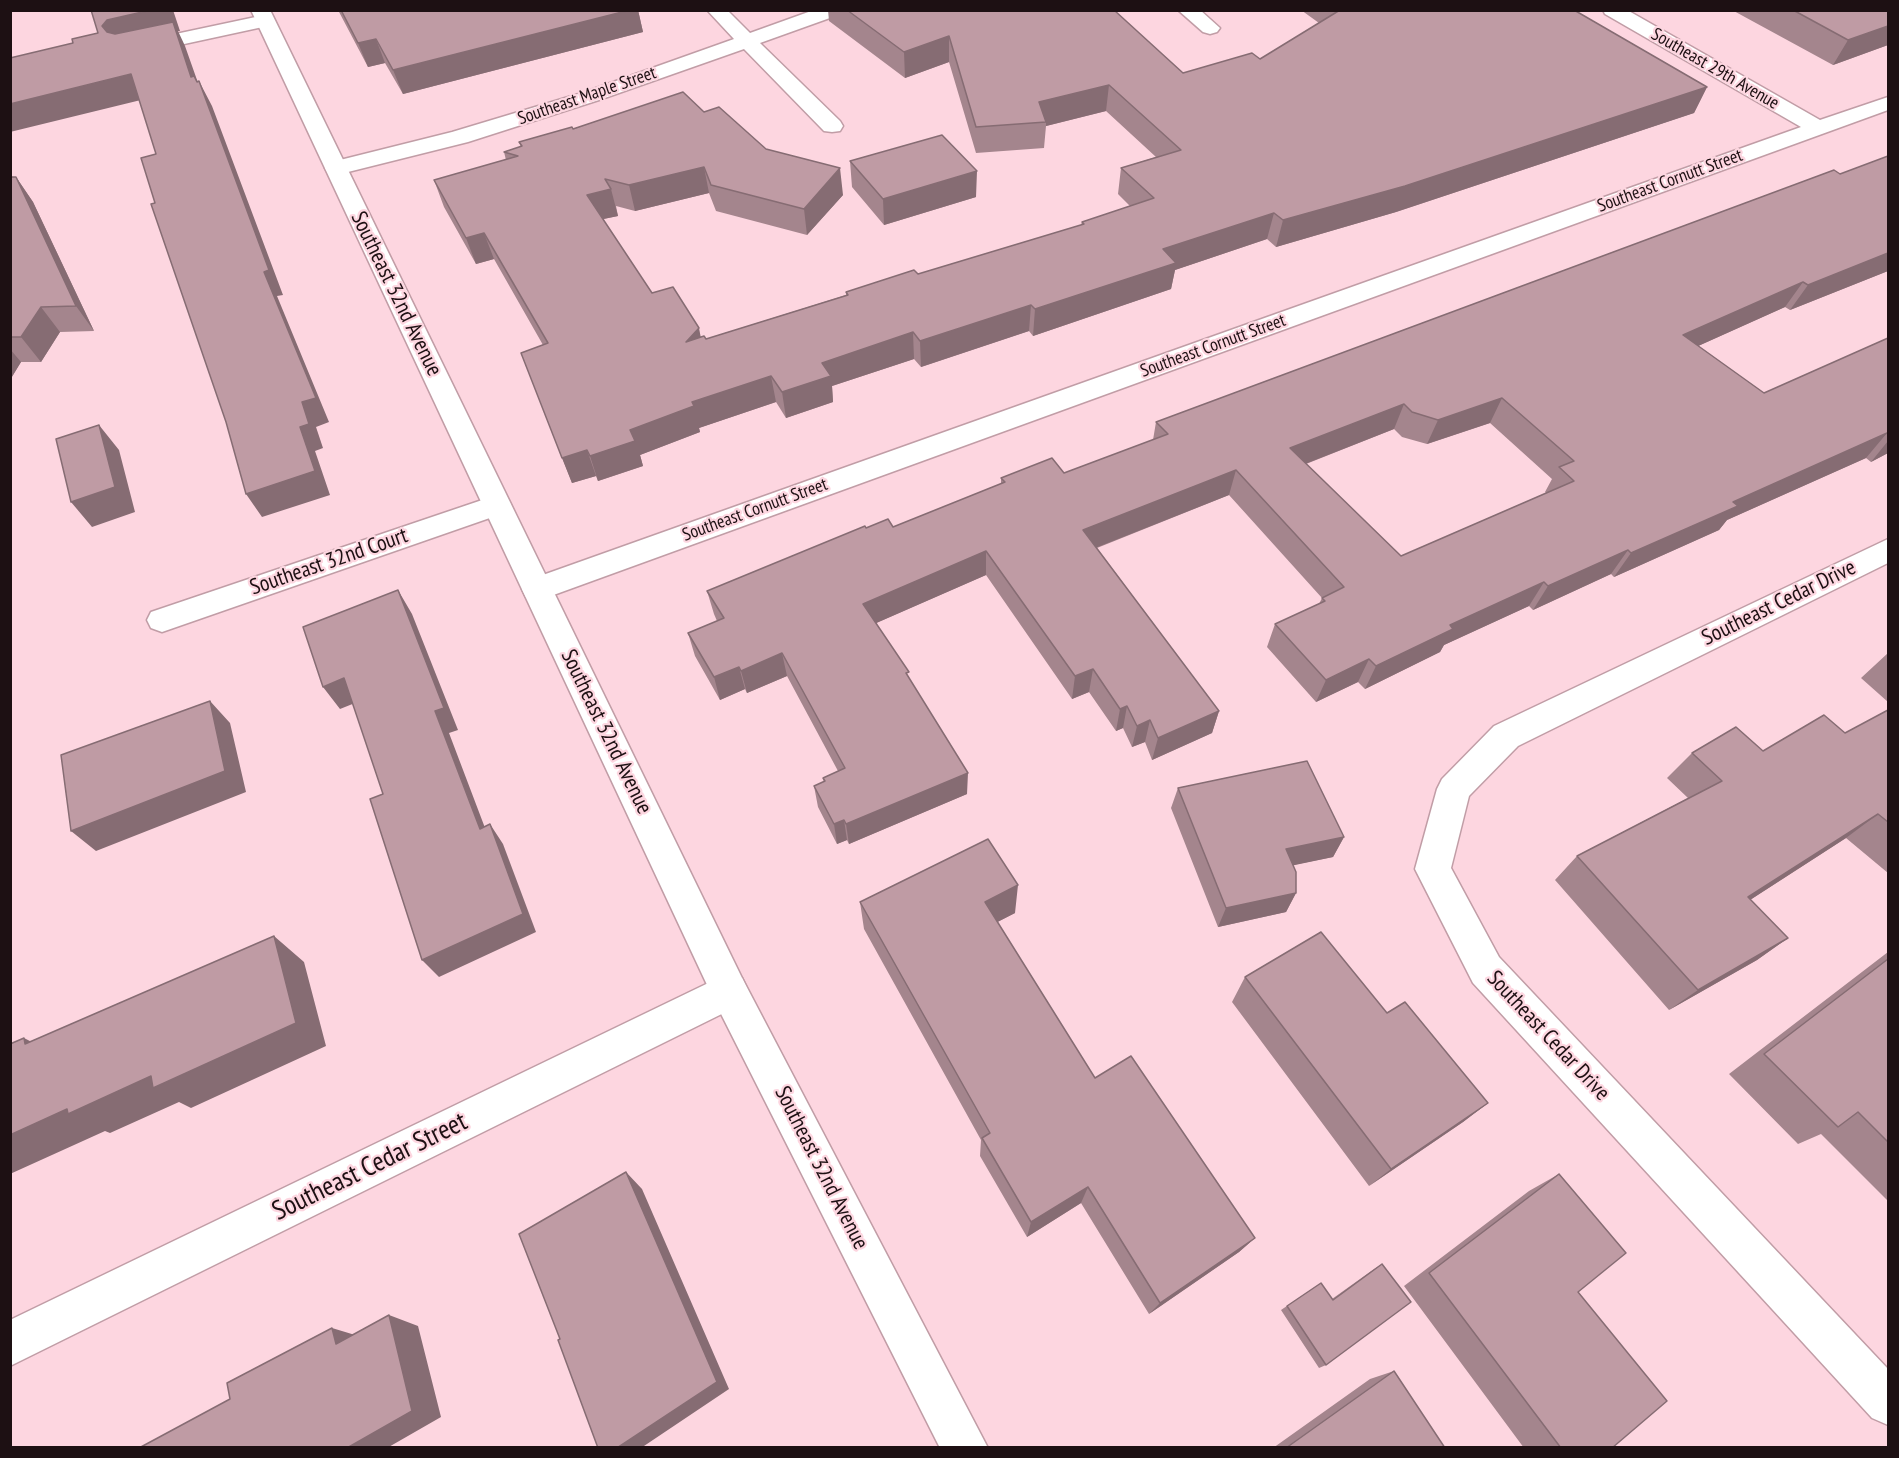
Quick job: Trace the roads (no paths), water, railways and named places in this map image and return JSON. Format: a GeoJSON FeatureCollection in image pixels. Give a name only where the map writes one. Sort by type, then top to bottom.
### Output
{"type":"FeatureCollection","features":[{"type":"Feature","properties":{"kind":"street"},"geometry":{"type":"LineString","coordinates":[[716,10],[832,126]]}},
{"type":"Feature","properties":{"kind":"street","name":"Southeast Maple Street"},"geometry":{"type":"LineString","coordinates":[[336,168],[460,137],[526,117],[592,96],[834,10]]}},
{"type":"Feature","properties":{"kind":"street"},"geometry":{"type":"LineString","coordinates":[[1187,10],[1210,28]]}},
{"type":"Feature","properties":{"kind":"street","name":"Southeast 29th Avenue"},"geometry":{"type":"LineString","coordinates":[[1612,10],[1818,128]]}},
{"type":"Feature","properties":{"kind":"street"},"geometry":{"type":"LineString","coordinates":[[128,50],[262,16]]}},
{"type":"Feature","properties":{"kind":"street","name":"Southeast 32nd Avenue"},"geometry":{"type":"LineString","coordinates":[[262,16],[729,991],[964,1448]]}},
{"type":"Feature","properties":{"kind":"street","name":"Southeast Cornutt Street"},"geometry":{"type":"LineString","coordinates":[[537,589],[1888,104]]}},
{"type":"Feature","properties":{"kind":"street","name":"Southeast 32nd Court"},"geometry":{"type":"LineString","coordinates":[[162,620],[497,505]]}},
{"type":"Feature","properties":{"kind":"street","name":"Southeast Cedar Drive"},"geometry":{"type":"LineString","coordinates":[[1888,550],[1506,736],[1454,789],[1433,869],[1486,970],[1888,1402]]}},
{"type":"Feature","properties":{"kind":"street","name":"Southeast Cedar Street"},"geometry":{"type":"LineString","coordinates":[[10,1344],[729,991]]}}]}
